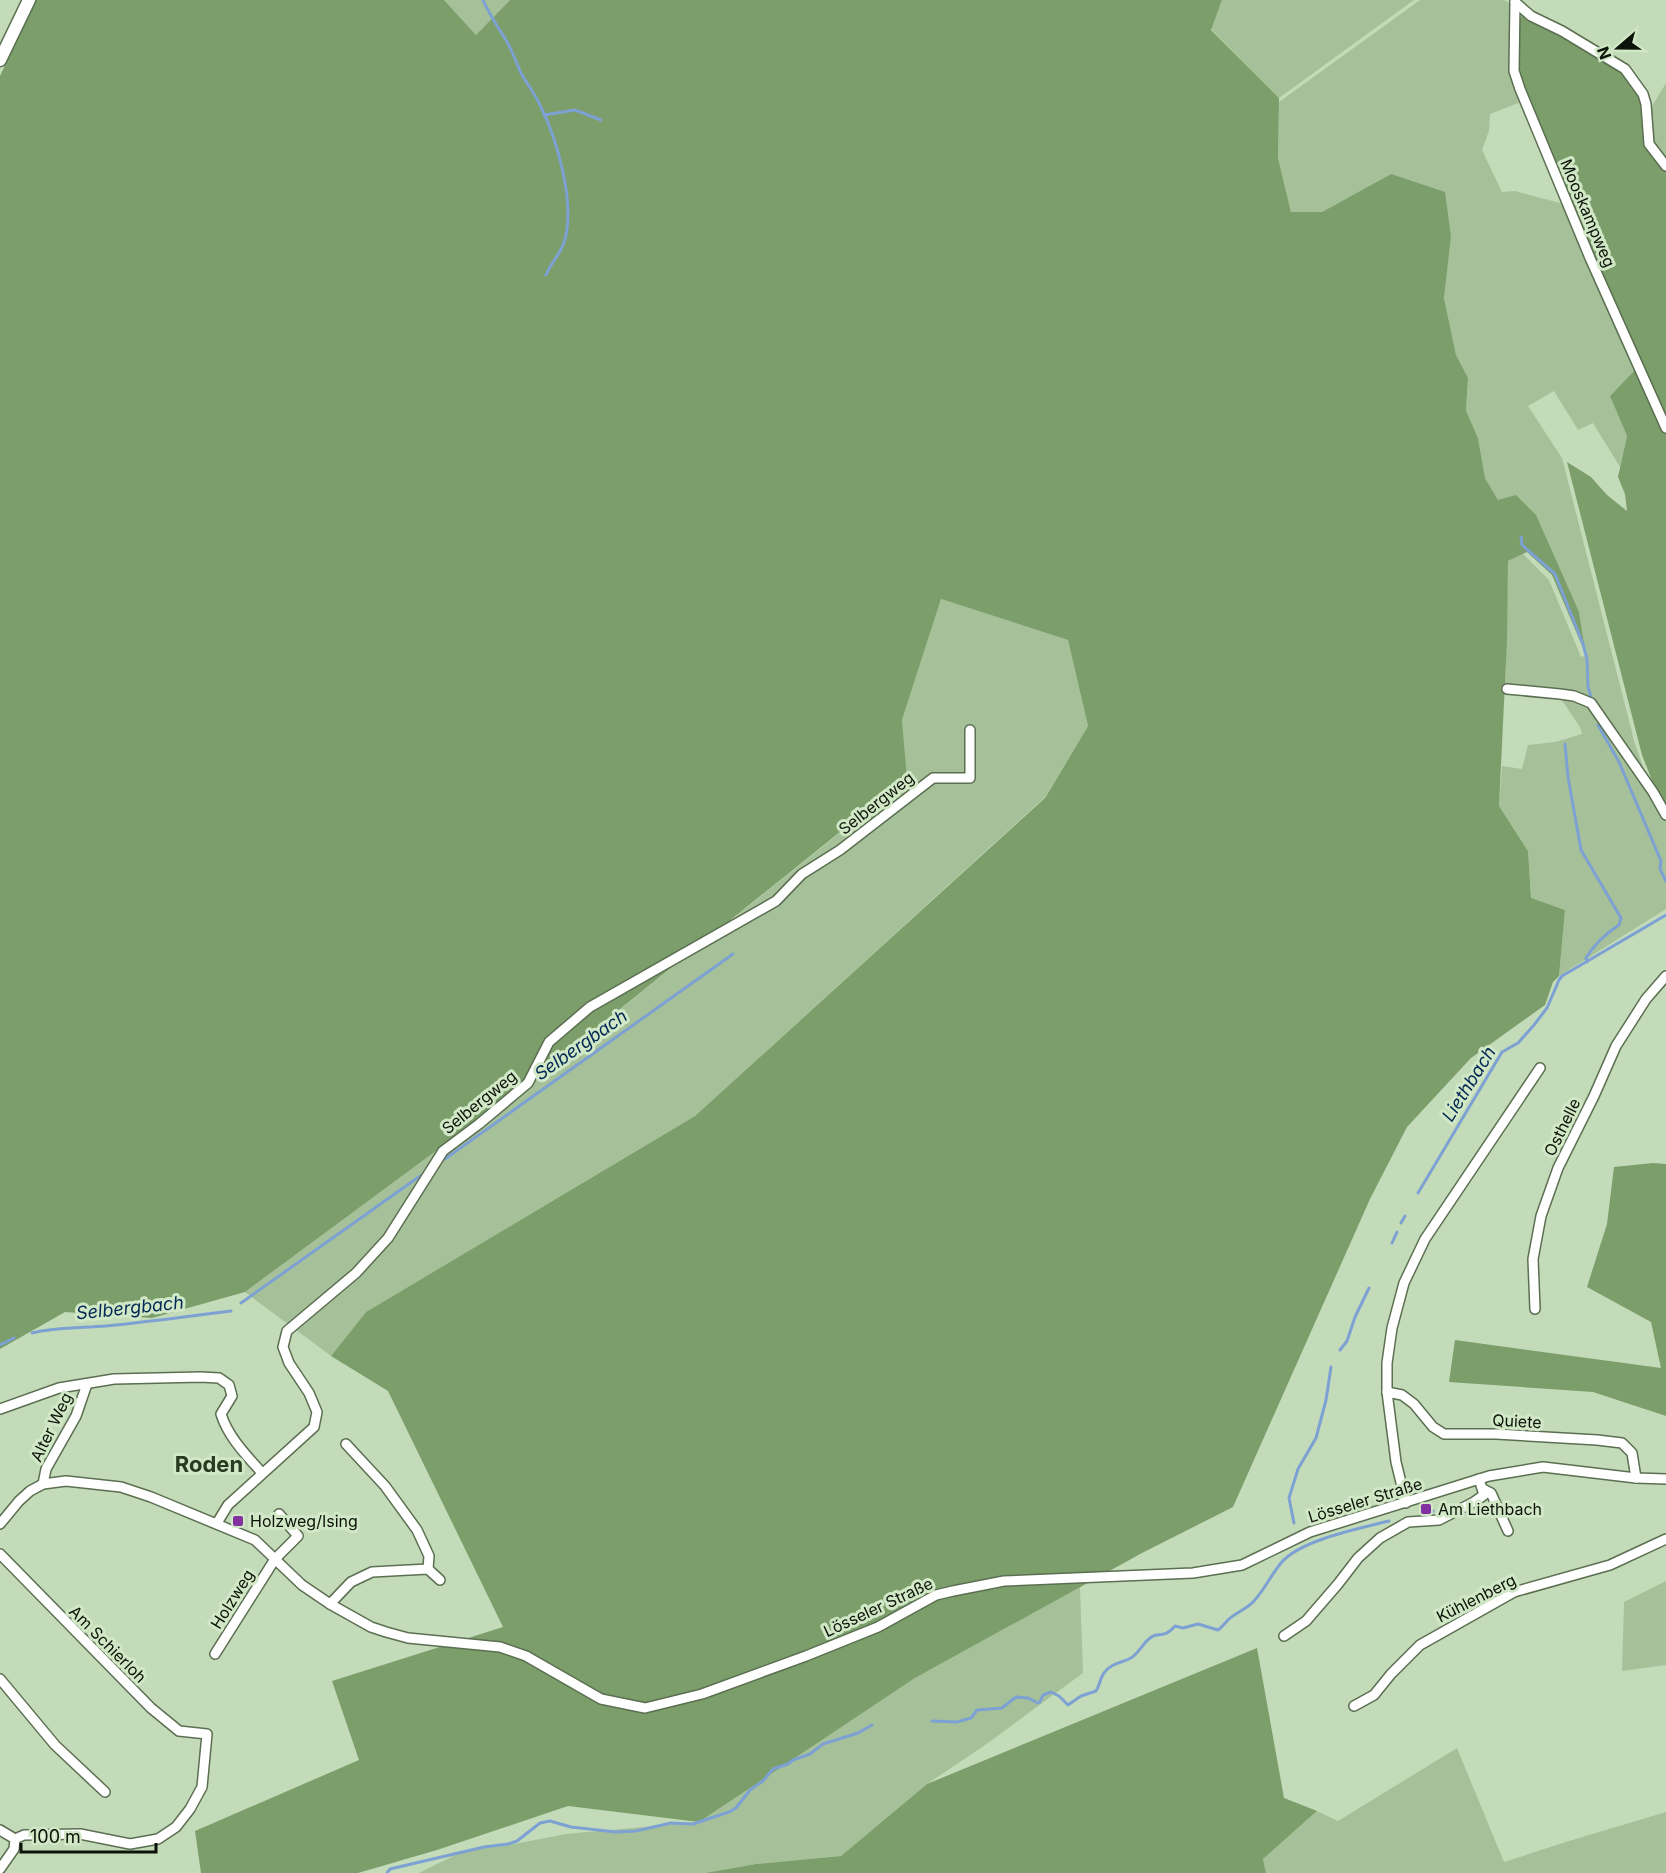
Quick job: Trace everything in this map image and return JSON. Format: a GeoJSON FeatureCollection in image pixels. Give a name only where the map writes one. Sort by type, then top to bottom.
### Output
{"type":"FeatureCollection","features":[{"type":"Feature","properties":{"kind":"main road"},"geometry":{"type":"LineString","coordinates":[[0,60],[30,0]]}},
{"type":"Feature","properties":{"kind":"street","name":"Mooskampweg"},"geometry":{"type":"LineString","coordinates":[[1666,166],[1649,144],[1646,104],[1625,69],[1562,31],[1531,16],[1515,2],[1514,70],[1520,89],[1590,258],[1666,428]]}},
{"type":"Feature","properties":{"kind":"street"},"geometry":{"type":"LineString","coordinates":[[1507,689],[1574,696],[1591,703],[1653,792],[1666,815]]}},
{"type":"Feature","properties":{"kind":"street","name":"Selbergweg"},"geometry":{"type":"LineString","coordinates":[[217,1523],[228,1505],[314,1427],[317,1412],[309,1393],[289,1363],[283,1347],[287,1331],[356,1273],[388,1238],[443,1151],[528,1083],[549,1042],[590,1007],[776,901],[802,874],[840,850],[933,778],[970,778],[970,730]]}},
{"type":"Feature","properties":{"kind":"street","name":"Osthelle"},"geometry":{"type":"LineString","coordinates":[[1535,1309],[1533,1259],[1541,1216],[1558,1168],[1616,1046],[1646,999],[1666,976]]}},
{"type":"Feature","properties":{"kind":"street"},"geometry":{"type":"LineString","coordinates":[[1406,1503],[1396,1462],[1387,1392],[1387,1363],[1392,1328],[1404,1283],[1425,1239],[1540,1068]]}},
{"type":"Feature","properties":{"kind":"street"},"geometry":{"type":"LineString","coordinates":[[0,1409],[59,1388],[114,1379],[219,1378],[229,1385],[232,1396],[221,1414],[224,1423],[244,1453],[262,1473]]}},
{"type":"Feature","properties":{"kind":"street","name":"Alter Weg"},"geometry":{"type":"LineString","coordinates":[[43,1484],[46,1469],[76,1416],[87,1384]]}},
{"type":"Feature","properties":{"kind":"street","name":"Quiete"},"geometry":{"type":"LineString","coordinates":[[1387,1392],[1402,1395],[1414,1404],[1433,1427],[1444,1434],[1496,1434],[1623,1443],[1632,1453],[1636,1478]]}},
{"type":"Feature","properties":{"kind":"street"},"geometry":{"type":"LineString","coordinates":[[346,1444],[385,1486],[417,1530],[429,1556],[428,1569]]}},
{"type":"Feature","properties":{"kind":"street","name":"Lösseler Straße"},"geometry":{"type":"LineString","coordinates":[[43,1484],[66,1481],[121,1487],[151,1497],[255,1540],[302,1585],[371,1627],[397,1635],[434,1641],[500,1647],[526,1656],[601,1699],[645,1708],[702,1694],[806,1656],[878,1627],[936,1595],[1004,1581],[1193,1573],[1231,1568],[1242,1565],[1304,1534],[1479,1479],[1543,1467],[1636,1478],[1666,1479]]}},
{"type":"Feature","properties":{"kind":"street"},"geometry":{"type":"LineString","coordinates":[[1284,1636],[1306,1621],[1358,1558],[1380,1538],[1408,1522],[1439,1520],[1474,1502],[1484,1495],[1479,1479]]}},
{"type":"Feature","properties":{"kind":"street"},"geometry":{"type":"LineString","coordinates":[[0,1524],[25,1496],[43,1484]]}},
{"type":"Feature","properties":{"kind":"street"},"geometry":{"type":"LineString","coordinates":[[1484,1489],[1491,1493],[1508,1531]]}},
{"type":"Feature","properties":{"kind":"street"},"geometry":{"type":"LineString","coordinates":[[275,1559],[298,1536],[279,1514]]}},
{"type":"Feature","properties":{"kind":"street","name":"Kühlenberg"},"geometry":{"type":"LineString","coordinates":[[1354,1706],[1374,1695],[1420,1644],[1514,1592],[1610,1565],[1666,1539]]}},
{"type":"Feature","properties":{"kind":"street","name":"Am Schierloh"},"geometry":{"type":"LineString","coordinates":[[0,1554],[151,1708],[179,1731],[207,1734],[202,1787],[190,1809],[176,1827],[158,1839],[130,1844],[80,1834],[24,1835],[15,1839]]}},
{"type":"Feature","properties":{"kind":"street","name":"Holzweg"},"geometry":{"type":"LineString","coordinates":[[215,1654],[275,1559]]}},
{"type":"Feature","properties":{"kind":"street"},"geometry":{"type":"LineString","coordinates":[[330,1604],[351,1582],[372,1572],[428,1569],[440,1580]]}},
{"type":"Feature","properties":{"kind":"street"},"geometry":{"type":"LineString","coordinates":[[0,1679],[55,1745],[105,1792]]}},
{"type":"Feature","properties":{"kind":"street"},"geometry":{"type":"LineString","coordinates":[[0,1830],[15,1839],[14,1849],[0,1869]]}},
{"type":"Feature","properties":{"kind":"green space"},"geometry":{"type":"Polygon","coordinates":[[[36,0],[444,0],[476,35],[510,0],[1222,0],[1211,30],[1279,98],[1278,158],[1291,212],[1322,212],[1391,174],[1445,192],[1451,237],[1444,298],[1456,355],[1468,378],[1466,411],[1478,438],[1485,478],[1498,500],[1516,495],[1536,515],[1579,612],[1586,655],[1552,575],[1527,552],[1508,561],[1507,641],[1499,806],[1528,851],[1531,898],[1565,910],[1559,976],[1553,982],[1545,1005],[1471,1058],[1407,1127],[1370,1199],[1233,1507],[1142,1553],[915,1678],[699,1822],[568,1806],[437,1850],[358,1873],[201,1873],[195,1831],[359,1760],[332,1681],[503,1627],[388,1391],[331,1356],[366,1312],[695,1116],[1045,798],[1088,726],[1068,640],[941,599],[902,720],[907,778],[528,1083],[245,1292],[152,1318],[65,1312],[0,1349],[0,76],[36,0]]]}},
{"type":"Feature","properties":{"kind":"green space"},"geometry":{"type":"Polygon","coordinates":[[[444,0],[510,0],[476,35],[444,0]]]}},
{"type":"Feature","properties":{"kind":"green space"},"geometry":{"type":"Polygon","coordinates":[[[1222,0],[1414,0],[1279,98],[1211,29],[1222,0]]]}},
{"type":"Feature","properties":{"kind":"green space"},"geometry":{"type":"Polygon","coordinates":[[[1420,0],[1504,0],[1512,4],[1521,102],[1490,114],[1489,131],[1482,150],[1502,192],[1515,191],[1564,204],[1637,369],[1610,396],[1627,436],[1620,467],[1593,423],[1578,430],[1554,391],[1528,406],[1562,458],[1635,744],[1649,783],[1593,702],[1505,687],[1508,561],[1523,554],[1549,580],[1581,657],[1586,655],[1579,612],[1498,500],[1485,478],[1478,438],[1466,412],[1468,379],[1456,355],[1444,298],[1451,237],[1391,174],[1322,212],[1291,212],[1278,158],[1279,102],[1420,0]]]}},
{"type":"Feature","properties":{"kind":"green space"},"geometry":{"type":"Polygon","coordinates":[[[1522,15],[1561,33],[1624,71],[1644,104],[1647,144],[1666,169],[1666,809],[1642,755],[1567,462],[1591,477],[1607,495],[1627,511],[1625,494],[1618,477],[1627,436],[1610,396],[1642,363],[1593,259],[1516,71],[1517,26],[1522,15]]]}},
{"type":"Feature","properties":{"kind":"green space"},"geometry":{"type":"Polygon","coordinates":[[[1666,83],[1666,164],[1651,144],[1651,108],[1666,83]]]}},
{"type":"Feature","properties":{"kind":"green space"},"geometry":{"type":"Polygon","coordinates":[[[941,599],[1068,640],[1088,726],[1045,797],[695,1116],[366,1312],[331,1356],[245,1292],[528,1083],[907,779],[902,720],[941,599]]]}},
{"type":"Feature","properties":{"kind":"green space"},"geometry":{"type":"Polygon","coordinates":[[[1559,696],[1590,705],[1666,819],[1666,909],[1559,976],[1565,910],[1531,899],[1528,851],[1499,806],[1502,766],[1522,769],[1528,745],[1555,742],[1582,734],[1580,727],[1559,696]]]}},
{"type":"Feature","properties":{"kind":"green space"},"geometry":{"type":"Polygon","coordinates":[[[1666,1164],[1666,1416],[1593,1392],[1449,1382],[1455,1340],[1661,1368],[1651,1322],[1587,1287],[1607,1224],[1614,1167],[1666,1164]]]}},
{"type":"Feature","properties":{"kind":"green space"},"geometry":{"type":"Polygon","coordinates":[[[1666,1581],[1666,1665],[1622,1671],[1624,1602],[1666,1581]]]}},
{"type":"Feature","properties":{"kind":"green space"},"geometry":{"type":"Polygon","coordinates":[[[1080,1587],[1083,1673],[988,1743],[927,1784],[841,1856],[756,1864],[705,1873],[419,1873],[463,1851],[566,1834],[699,1822],[915,1678],[1080,1587]]]}},
{"type":"Feature","properties":{"kind":"green space"},"geometry":{"type":"Polygon","coordinates":[[[1257,1648],[1284,1798],[1317,1811],[1263,1859],[1266,1873],[705,1873],[756,1864],[841,1856],[927,1784],[1257,1648]]]}},
{"type":"Feature","properties":{"kind":"green space"},"geometry":{"type":"Polygon","coordinates":[[[1457,1748],[1504,1862],[1666,1812],[1666,1873],[1266,1873],[1263,1859],[1317,1811],[1338,1821],[1457,1748]]]}},
{"type":"Feature","properties":{"kind":"waterway"},"geometry":{"type":"LineString","coordinates":[[483,0],[540,105],[563,170],[568,207],[565,239],[546,275]]}},
{"type":"Feature","properties":{"kind":"waterway"},"geometry":{"type":"LineString","coordinates":[[544,115],[575,110],[601,120]]}},
{"type":"Feature","properties":{"kind":"waterway"},"geometry":{"type":"LineString","coordinates":[[1521,537],[1522,545],[1555,574],[1583,644],[1591,697]]}},
{"type":"Feature","properties":{"kind":"waterway"},"geometry":{"type":"LineString","coordinates":[[1598,725],[1619,762],[1661,861],[1660,869],[1666,881]]}},
{"type":"Feature","properties":{"kind":"waterway"},"geometry":{"type":"LineString","coordinates":[[1565,744],[1568,777],[1581,850],[1621,918],[1619,925],[1593,948],[1586,958],[1587,962]]}},
{"type":"Feature","properties":{"kind":"waterway","name":"Liethbach"},"geometry":{"type":"LineString","coordinates":[[1418,1193],[1502,1052],[1518,1043],[1534,1025],[1547,1008],[1562,976],[1666,915]]}},
{"type":"Feature","properties":{"kind":"waterway","name":"Selbergbach"},"geometry":{"type":"LineString","coordinates":[[445,1159],[733,954]]}},
{"type":"Feature","properties":{"kind":"waterway","name":"Selbergbach"},"geometry":{"type":"LineString","coordinates":[[241,1303],[420,1176]]}},
{"type":"Feature","properties":{"kind":"waterway","name":"Liethbach"},"geometry":{"type":"LineString","coordinates":[[1401,1223],[1405,1216]]}},
{"type":"Feature","properties":{"kind":"waterway","name":"Liethbach"},"geometry":{"type":"LineString","coordinates":[[1392,1243],[1397,1232]]}},
{"type":"Feature","properties":{"kind":"waterway","name":"Liethbach"},"geometry":{"type":"LineString","coordinates":[[1340,1350],[1347,1341],[1355,1317],[1369,1288]]}},
{"type":"Feature","properties":{"kind":"waterway","name":"Selbergbach"},"geometry":{"type":"LineString","coordinates":[[32,1333],[231,1311]]}},
{"type":"Feature","properties":{"kind":"waterway","name":"Selbergbach"},"geometry":{"type":"LineString","coordinates":[[0,1345],[14,1338]]}},
{"type":"Feature","properties":{"kind":"waterway","name":"Liethbach"},"geometry":{"type":"LineString","coordinates":[[1294,1523],[1289,1498],[1298,1469],[1316,1438],[1326,1400],[1331,1367]]}},
{"type":"Feature","properties":{"kind":"waterway"},"geometry":{"type":"LineString","coordinates":[[1421,1516],[1433,1511]]}},
{"type":"Feature","properties":{"kind":"waterway"},"geometry":{"type":"LineString","coordinates":[[932,1721],[957,1722],[971,1718],[977,1710],[1002,1708],[1016,1697],[1028,1698],[1038,1703],[1043,1695],[1051,1692],[1068,1705],[1081,1696],[1096,1691],[1106,1670],[1132,1657],[1153,1636],[1167,1633],[1175,1626],[1183,1628],[1198,1624],[1218,1630],[1251,1604],[1281,1563],[1302,1548],[1348,1531],[1389,1521]]}},
{"type":"Feature","properties":{"kind":"waterway"},"geometry":{"type":"LineString","coordinates":[[387,1873],[390,1869],[484,1847],[508,1844],[517,1841],[540,1823],[550,1821],[571,1827],[616,1832],[636,1831],[671,1823],[693,1824],[736,1808],[750,1790],[763,1781],[773,1769],[810,1754],[823,1744],[858,1733],[872,1725]]}},
{"type":"Feature","properties":{"kind":"place","name":"Am Liethbach"},"geometry":{"type":"Point","coordinates":[1426,1509]}},
{"type":"Feature","properties":{"kind":"place","name":"Holzweg/Ising"},"geometry":{"type":"Point","coordinates":[238,1521]}},
{"type":"Feature","properties":{"kind":"district","name":"Roden"},"geometry":{"type":"Point","coordinates":[209,1464]}}]}
